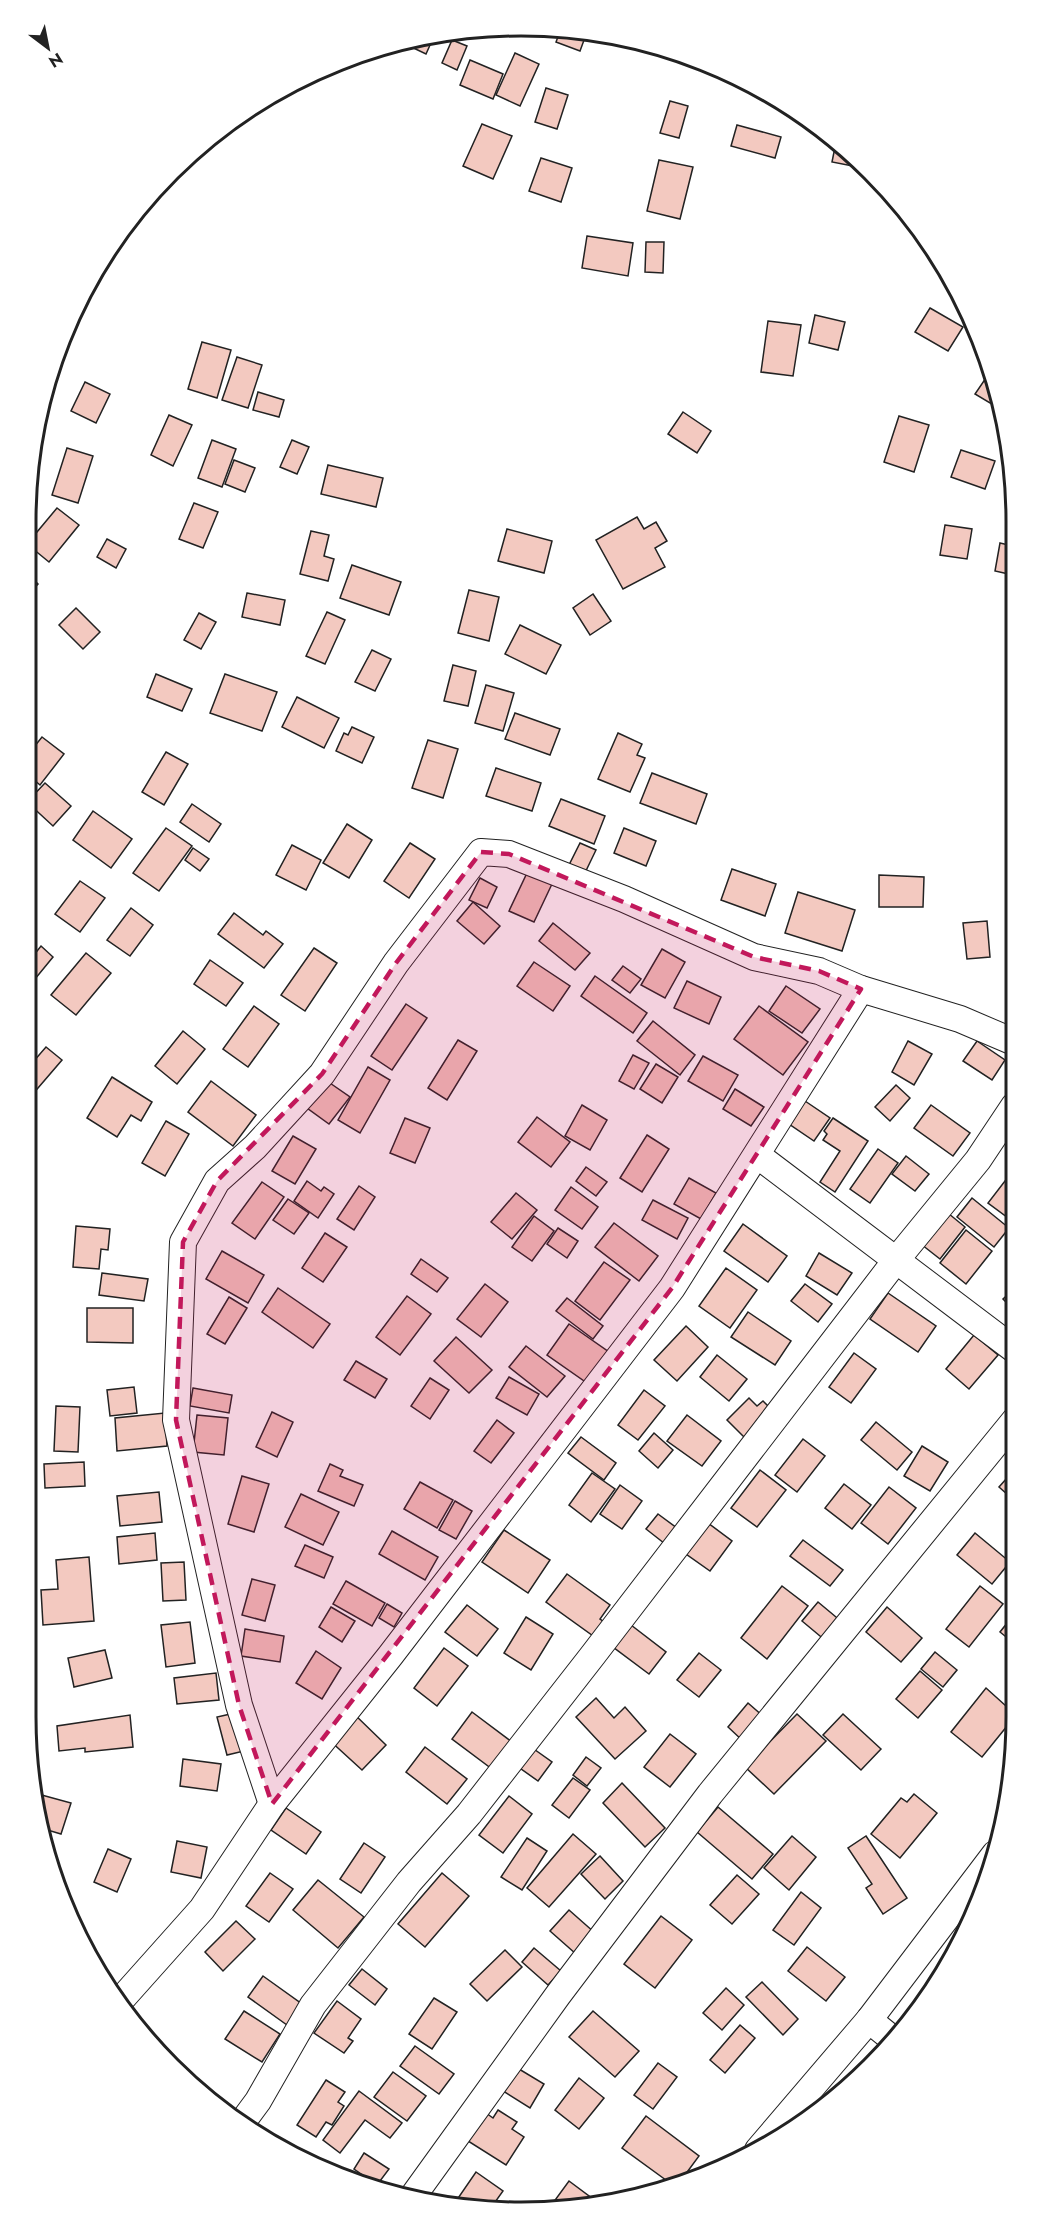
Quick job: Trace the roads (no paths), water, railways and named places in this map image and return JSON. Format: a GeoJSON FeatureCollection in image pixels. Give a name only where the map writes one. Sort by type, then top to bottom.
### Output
{"type":"FeatureCollection","features":[{"type":"Feature","properties":{"kind":"street"},"geometry":{"type":"LineString","coordinates":[[272,1804],[239,1705],[176,1420],[183,1242],[217,1181],[255,1147],[322,1074],[396,963],[481,852],[509,854],[624,899],[754,957],[819,971],[861,989],[960,1019],[1006,1039]]}},
{"type":"Feature","properties":{"kind":"street"},"geometry":{"type":"LineString","coordinates":[[125,1996],[202,1909],[272,1804],[397,1647],[672,1288],[861,989]]}},
{"type":"Feature","properties":{"kind":"street"},"geometry":{"type":"LineString","coordinates":[[247,2116],[258,2101],[313,2005],[409,1882],[470,1814],[897,1259],[978,1160],[1006,1118]]}},
{"type":"Feature","properties":{"kind":"street"},"geometry":{"type":"LineString","coordinates":[[757,1155],[1006,1343]]}},
{"type":"Feature","properties":{"kind":"street"},"geometry":{"type":"LineString","coordinates":[[417,2191],[558,1995],[710,1794],[1006,1432]]}},
{"type":"Feature","properties":{"kind":"street"},"geometry":{"type":"LineString","coordinates":[[776,2129],[869,2020],[979,1874]]}},
{"type":"Feature","properties":{"kind":"street"},"geometry":{"type":"LineString","coordinates":[[869,2020],[888,2035]]}}]}
